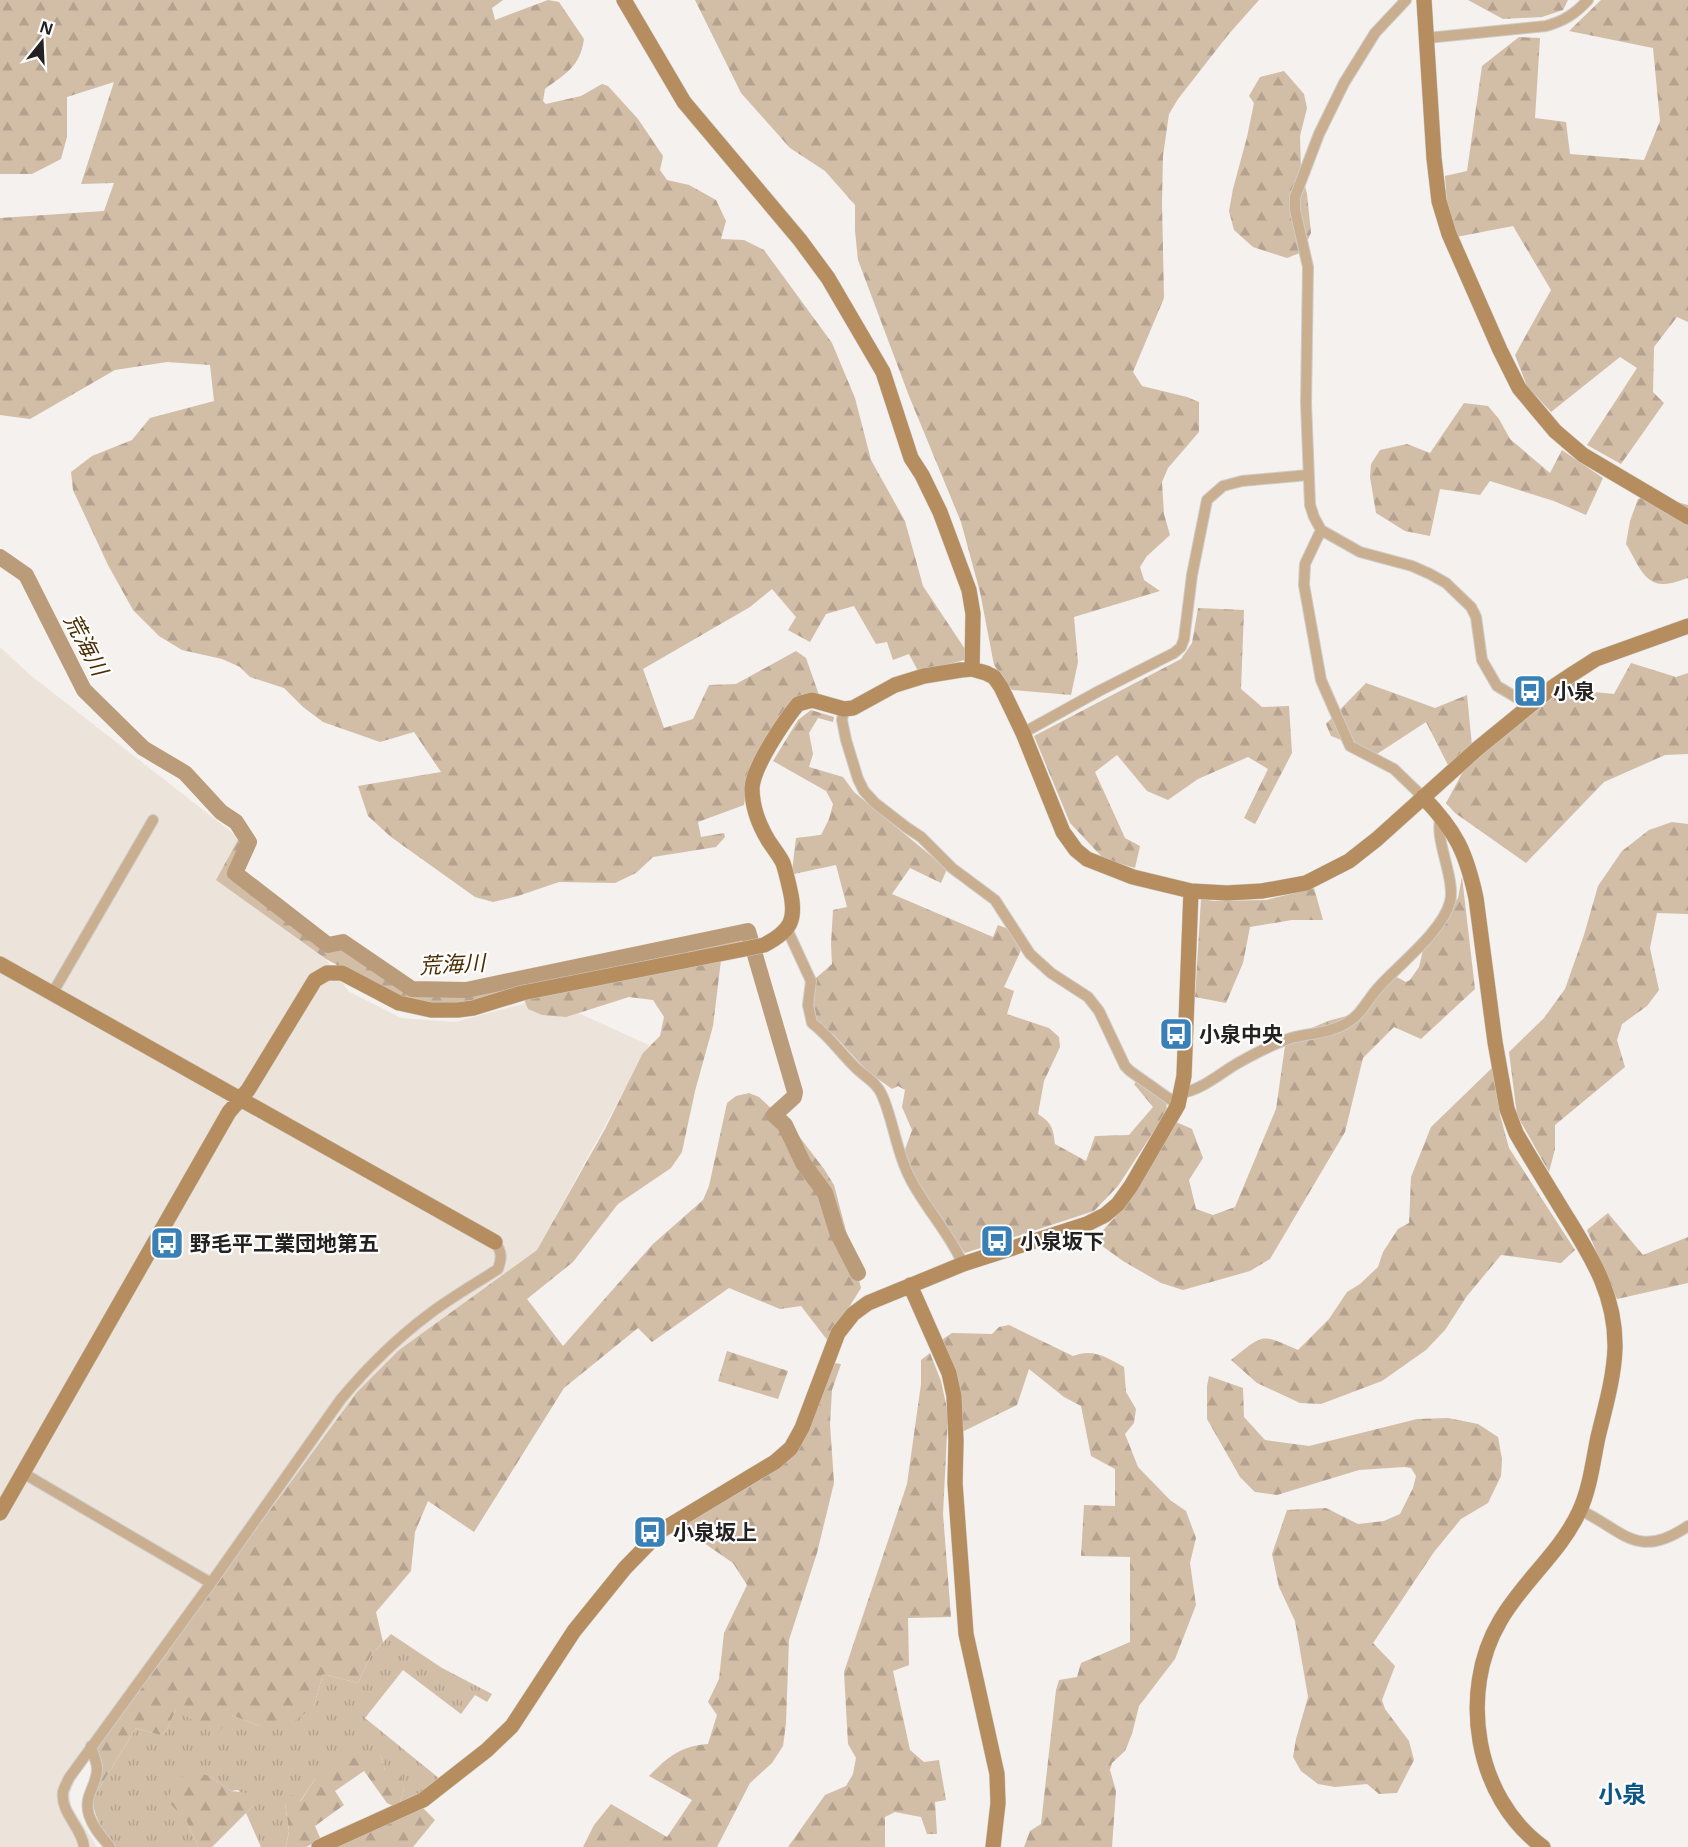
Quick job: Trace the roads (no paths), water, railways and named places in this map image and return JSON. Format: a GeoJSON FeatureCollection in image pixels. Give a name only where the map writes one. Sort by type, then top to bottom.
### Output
{"type":"FeatureCollection","features":[{"type":"Feature","properties":{"kind":"street"},"geometry":{"type":"LineString","coordinates":[[624,0],[684,102],[814,259],[828,278],[883,372],[911,458],[940,512],[969,590],[973,614],[972,669]]}},
{"type":"Feature","properties":{"kind":"street"},"geometry":{"type":"LineString","coordinates":[[1406,0],[1375,33],[1344,83],[1319,134],[1295,197],[1295,210],[1308,267],[1306,404],[1310,505],[1321,530],[1360,552],[1412,566],[1446,583],[1471,608],[1476,617],[1482,660],[1497,686],[1519,699],[1527,708]]}},
{"type":"Feature","properties":{"kind":"street"},"geometry":{"type":"LineString","coordinates":[[1424,0],[1434,159],[1439,201],[1464,272],[1500,350],[1520,388],[1555,431],[1583,455],[1688,517]]}},
{"type":"Feature","properties":{"kind":"street"},"geometry":{"type":"LineString","coordinates":[[1427,38],[1546,27],[1563,21],[1588,0]]}},
{"type":"Feature","properties":{"kind":"street"},"geometry":{"type":"LineString","coordinates":[[1023,734],[1099,691],[1174,653],[1180,647],[1184,639],[1201,523],[1207,500],[1217,490],[1242,481],[1308,475]]}},
{"type":"Feature","properties":{"kind":"street"},"geometry":{"type":"LineString","coordinates":[[1321,530],[1305,564],[1304,585],[1321,680],[1350,746],[1394,769],[1441,816],[1460,843],[1472,877],[1476,898],[1495,1042],[1507,1109],[1516,1132],[1595,1264],[1608,1295],[1611,1309],[1615,1342],[1613,1369],[1588,1484],[1580,1510],[1565,1536],[1518,1594],[1499,1622],[1488,1651],[1479,1688],[1477,1716],[1480,1742],[1493,1784],[1512,1815],[1543,1847]]}},
{"type":"Feature","properties":{"kind":"street"},"geometry":{"type":"LineString","coordinates":[[0,1513],[223,1122],[238,1099],[248,1090],[315,980],[327,973],[342,973],[399,1003],[431,1010],[458,1010],[473,1008],[522,993],[764,945],[778,938],[787,929],[792,921],[793,903],[783,863],[758,821],[753,782],[760,763],[798,704],[813,700],[844,709],[853,708],[895,685],[924,676],[972,669],[986,673],[994,677],[1001,687],[1063,832],[1076,850],[1087,859],[1133,877],[1191,891],[1218,893],[1262,891],[1306,884],[1349,861],[1527,708],[1553,687],[1596,659],[1688,626]]}},
{"type":"Feature","properties":{"kind":"street"},"geometry":{"type":"LineString","coordinates":[[844,709],[842,720],[846,740],[864,791],[875,803],[921,837],[952,868],[995,900],[1030,954],[1051,973],[1088,997],[1099,1011],[1125,1066],[1130,1071],[1180,1099]]}},
{"type":"Feature","properties":{"kind":"street"},"geometry":{"type":"LineString","coordinates":[[1180,1099],[1237,1063],[1290,1039],[1347,1023],[1362,1011],[1376,989],[1438,925],[1450,904],[1452,893],[1441,840],[1439,821],[1441,816]]}},
{"type":"Feature","properties":{"kind":"street"},"geometry":{"type":"LineString","coordinates":[[52,994],[153,820]]}},
{"type":"Feature","properties":{"kind":"street"},"geometry":{"type":"LineString","coordinates":[[320,1847],[423,1800],[488,1750],[512,1726],[574,1630],[625,1568],[662,1530],[775,1462],[791,1448],[802,1428],[838,1333],[853,1314],[868,1303],[963,1264],[1087,1224],[1106,1215],[1118,1203],[1131,1186],[1180,1099],[1184,1076],[1191,891]]}},
{"type":"Feature","properties":{"kind":"street"},"geometry":{"type":"LineString","coordinates":[[787,929],[811,981],[807,1005],[812,1023],[826,1034],[855,1067],[879,1088],[884,1097],[900,1157],[909,1177],[923,1202],[956,1247],[963,1264]]}},
{"type":"Feature","properties":{"kind":"street"},"geometry":{"type":"LineString","coordinates":[[0,964],[495,1242],[502,1258],[498,1269],[422,1319],[361,1375],[91,1746],[69,1778],[63,1793],[66,1810],[83,1838],[84,1847]]}},
{"type":"Feature","properties":{"kind":"street"},"geometry":{"type":"LineString","coordinates":[[910,1285],[949,1373],[954,1396],[955,1483],[966,1634],[997,1774],[998,1803],[993,1847]]}},
{"type":"Feature","properties":{"kind":"street"},"geometry":{"type":"LineString","coordinates":[[23,1473],[211,1583]]}},
{"type":"Feature","properties":{"kind":"street"},"geometry":{"type":"LineString","coordinates":[[1580,1510],[1619,1534],[1638,1540],[1662,1539],[1688,1526]]}},
{"type":"Feature","properties":{"kind":"street"},"geometry":{"type":"LineString","coordinates":[[91,1746],[98,1767],[88,1794],[89,1815],[94,1826],[110,1847]]}},
{"type":"Feature","properties":{"kind":"waterway","name":"荒海川"},"geometry":{"type":"LineString","coordinates":[[0,557],[26,575],[84,690],[143,748],[185,773],[221,812],[236,822],[249,842],[235,873],[328,945],[343,942],[412,989],[466,990],[748,931],[795,1092],[794,1097],[774,1115],[785,1125],[803,1163],[825,1193],[837,1232],[858,1273]]}},
{"type":"Feature","properties":{"kind":"place","name":"小泉"},"geometry":{"type":"Point","coordinates":[1530,691]}},
{"type":"Feature","properties":{"kind":"place","name":"小泉中央"},"geometry":{"type":"Point","coordinates":[1176,1034]}},
{"type":"Feature","properties":{"kind":"place","name":"小泉坂下"},"geometry":{"type":"Point","coordinates":[997,1241]}},
{"type":"Feature","properties":{"kind":"place","name":"野毛平工業団地第五"},"geometry":{"type":"Point","coordinates":[167,1243]}},
{"type":"Feature","properties":{"kind":"place","name":"小泉坂上"},"geometry":{"type":"Point","coordinates":[650,1532]}},
{"type":"Feature","properties":{"kind":"district","name":"小泉"},"geometry":{"type":"Point","coordinates":[1622,1793]}}]}
